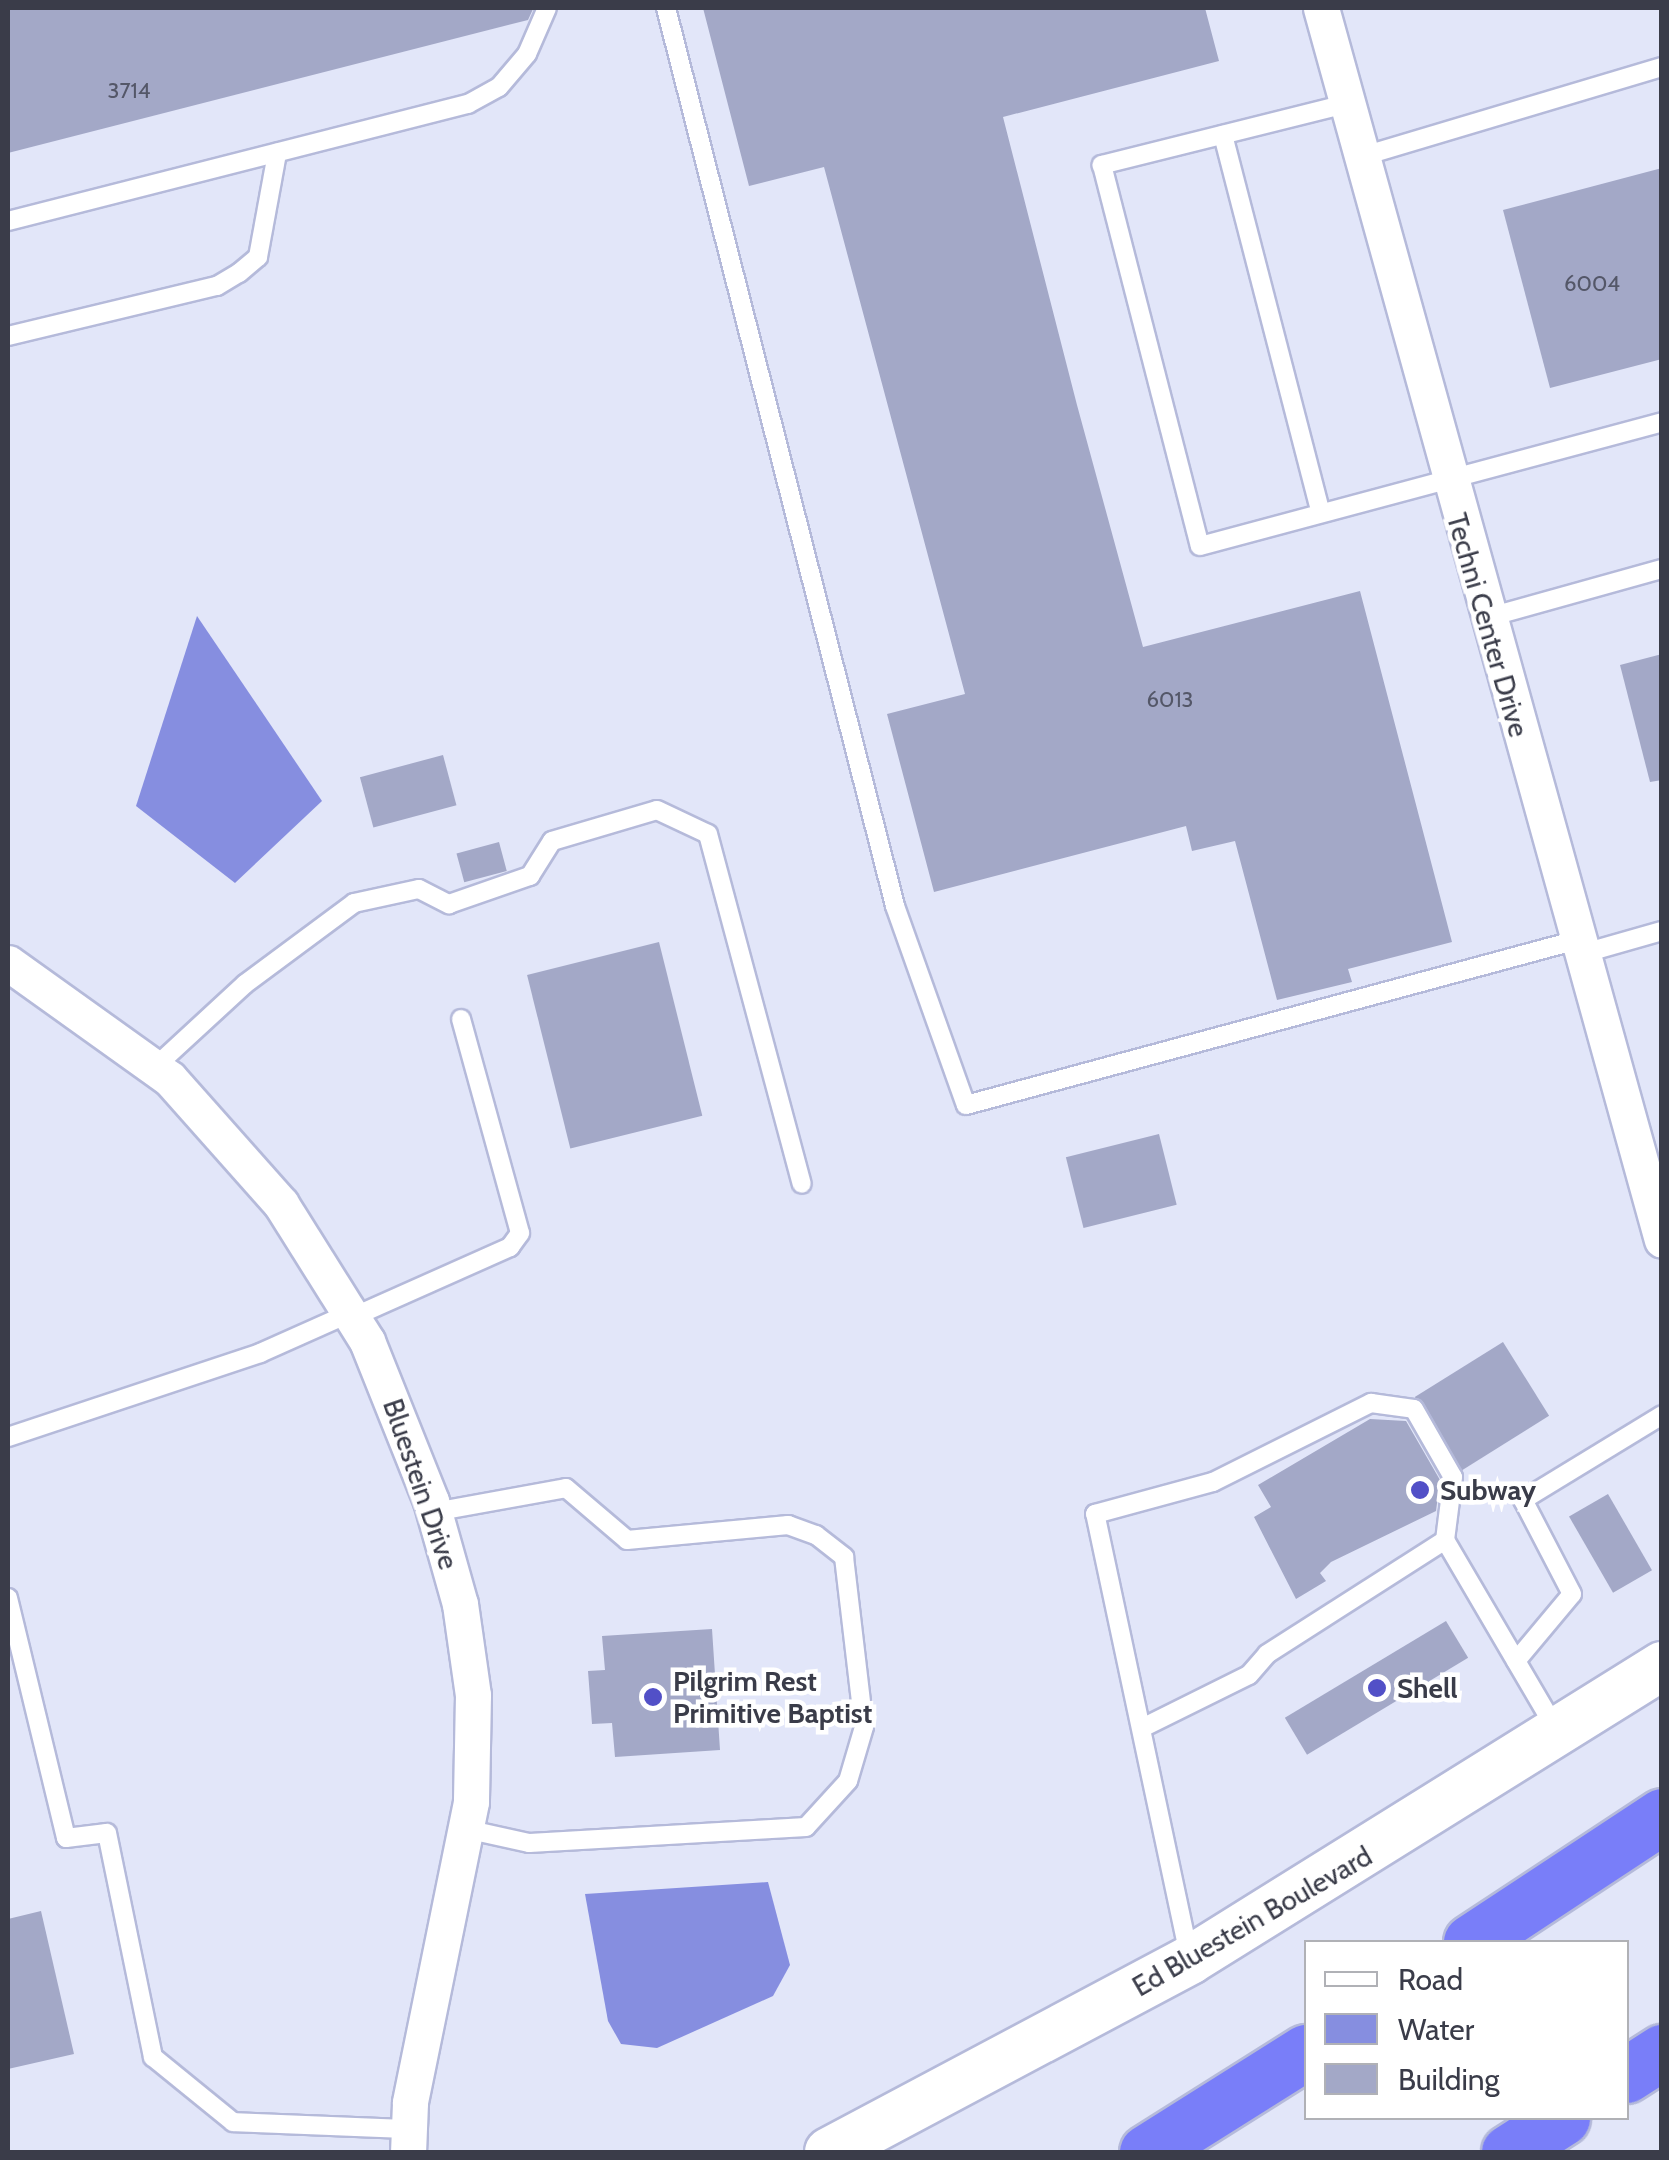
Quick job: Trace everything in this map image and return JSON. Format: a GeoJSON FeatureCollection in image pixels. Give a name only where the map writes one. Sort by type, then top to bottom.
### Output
{"type":"FeatureCollection","features":[{"type":"Feature","properties":{"kind":"highway"},"geometry":{"type":"LineString","coordinates":[[1474,1940],[1662,1816]]}},
{"type":"Feature","properties":{"kind":"highway"},"geometry":{"type":"LineString","coordinates":[[1629,2073],[1662,2052]]}},
{"type":"Feature","properties":{"kind":"highway"},"geometry":{"type":"LineString","coordinates":[[1147,2152],[1304,2053]]}},
{"type":"Feature","properties":{"kind":"highway"},"geometry":{"type":"LineString","coordinates":[[1508,2152],[1559,2120]]}},
{"type":"Feature","properties":{"kind":"main road","name":"Ed Bluestein Boulevard"},"geometry":{"type":"LineString","coordinates":[[829,2152],[1190,1960],[1560,1735],[1662,1666]]}},
{"type":"Feature","properties":{"kind":"street","name":"Techni Center Drive"},"geometry":{"type":"LineString","coordinates":[[1321,8],[1446,478],[1662,1240]]}},
{"type":"Feature","properties":{"kind":"street","name":"Bluestein Drive"},"geometry":{"type":"LineString","coordinates":[[8,964],[155,1068],[270,1191],[352,1315],[399,1411],[434,1512],[460,1604],[472,1695],[466,1829],[408,2141]]}},
{"type":"Feature","properties":{"kind":"lane"},"geometry":{"type":"LineString","coordinates":[[8,221],[468,104],[518,65],[548,8]]}},
{"type":"Feature","properties":{"kind":"lane"},"geometry":{"type":"LineString","coordinates":[[666,8],[895,906],[966,1105],[1579,947],[1662,931]]}},
{"type":"Feature","properties":{"kind":"lane"},"geometry":{"type":"LineString","coordinates":[[1360,157],[1662,67]]}},
{"type":"Feature","properties":{"kind":"lane"},"geometry":{"type":"LineString","coordinates":[[1346,104],[1102,165],[1200,546],[1662,422]]}},
{"type":"Feature","properties":{"kind":"lane"},"geometry":{"type":"LineString","coordinates":[[1223,134],[1321,512]]}},
{"type":"Feature","properties":{"kind":"lane"},"geometry":{"type":"LineString","coordinates":[[8,336],[217,286],[238,273],[258,257],[277,153]]}},
{"type":"Feature","properties":{"kind":"lane"},"geometry":{"type":"LineString","coordinates":[[1486,618],[1662,569]]}},
{"type":"Feature","properties":{"kind":"lane"},"geometry":{"type":"LineString","coordinates":[[155,1068],[245,984],[354,903],[419,889],[449,904],[530,876],[552,841],[657,810],[708,834],[802,1184]]}},
{"type":"Feature","properties":{"kind":"lane"},"geometry":{"type":"LineString","coordinates":[[8,1437],[244,1358],[510,1248],[520,1233],[461,1020]]}},
{"type":"Feature","properties":{"kind":"lane"},"geometry":{"type":"LineString","coordinates":[[1190,1960],[1095,1514],[1213,1482],[1370,1403],[1414,1409],[1453,1477],[1445,1540],[1560,1735]]}},
{"type":"Feature","properties":{"kind":"lane"},"geometry":{"type":"LineString","coordinates":[[1516,1661],[1572,1594],[1523,1500],[1662,1415]]}},
{"type":"Feature","properties":{"kind":"lane"},"geometry":{"type":"LineString","coordinates":[[434,1512],[566,1488],[627,1540],[788,1526],[816,1534],[844,1557],[864,1727],[848,1781],[806,1827],[529,1844],[466,1829]]}},
{"type":"Feature","properties":{"kind":"lane"},"geometry":{"type":"LineString","coordinates":[[1142,1728],[1249,1675],[1267,1654],[1445,1540]]}},
{"type":"Feature","properties":{"kind":"lane"},"geometry":{"type":"LineString","coordinates":[[8,1598],[66,1838],[107,1833],[153,2057],[234,2122],[408,2141]]}},
{"type":"Feature","properties":{"kind":"water"},"geometry":{"type":"Polygon","coordinates":[[[197,616],[322,801],[235,883],[136,806],[197,616]]]}},
{"type":"Feature","properties":{"kind":"water"},"geometry":{"type":"Polygon","coordinates":[[[768,1882],[790,1965],[773,1996],[657,2048],[621,2044],[608,2021],[585,1894],[768,1882]]]}},
{"type":"Feature","properties":{"kind":"building"},"geometry":{"type":"Polygon","coordinates":[[[8,8],[533,9],[528,20],[8,153],[8,8]]]}},
{"type":"Feature","properties":{"kind":"building"},"geometry":{"type":"Polygon","coordinates":[[[703,8],[1205,8],[1219,61],[1003,117],[1077,405],[1143,647],[1360,591],[1452,942],[1348,969],[1352,982],[1277,1000],[1235,841],[1192,851],[1186,826],[934,892],[887,714],[965,694],[824,167],[749,186],[703,8]]]}},
{"type":"Feature","properties":{"kind":"building"},"geometry":{"type":"Polygon","coordinates":[[[1662,168],[1662,359],[1550,388],[1503,210],[1662,168]]]}},
{"type":"Feature","properties":{"kind":"building"},"geometry":{"type":"Polygon","coordinates":[[[1662,654],[1662,780],[1650,782],[1620,665],[1662,654]]]}},
{"type":"Feature","properties":{"kind":"building"},"geometry":{"type":"Polygon","coordinates":[[[443,755],[456,805],[373,827],[360,777],[443,755]]]}},
{"type":"Feature","properties":{"kind":"building"},"geometry":{"type":"Polygon","coordinates":[[[499,842],[507,871],[464,882],[456,853],[499,842]]]}},
{"type":"Feature","properties":{"kind":"building"},"geometry":{"type":"Polygon","coordinates":[[[659,942],[702,1116],[570,1149],[527,975],[659,942]]]}},
{"type":"Feature","properties":{"kind":"building"},"geometry":{"type":"Polygon","coordinates":[[[1159,1134],[1177,1205],[1084,1228],[1066,1157],[1159,1134]]]}},
{"type":"Feature","properties":{"kind":"building"},"geometry":{"type":"Polygon","coordinates":[[[1503,1342],[1549,1416],[1461,1471],[1415,1397],[1503,1342]]]}},
{"type":"Feature","properties":{"kind":"building"},"geometry":{"type":"Polygon","coordinates":[[[1370,1419],[1406,1421],[1440,1480],[1436,1511],[1331,1562],[1320,1573],[1326,1581],[1296,1599],[1254,1517],[1271,1507],[1258,1485],[1370,1419]]]}},
{"type":"Feature","properties":{"kind":"building"},"geometry":{"type":"Polygon","coordinates":[[[1608,1494],[1652,1570],[1613,1593],[1569,1516],[1608,1494]]]}},
{"type":"Feature","properties":{"kind":"building","name":"Shell"},"geometry":{"type":"Polygon","coordinates":[[[1446,1621],[1468,1658],[1307,1755],[1285,1718],[1446,1621]]]}},
{"type":"Feature","properties":{"kind":"building","name":"Pilgrim Rest Primitive Baptist"},"geometry":{"type":"Polygon","coordinates":[[[712,1629],[720,1750],[615,1757],[612,1723],[592,1724],[588,1671],[605,1670],[602,1636],[712,1629]]]}},
{"type":"Feature","properties":{"kind":"building"},"geometry":{"type":"Polygon","coordinates":[[[41,1911],[74,2054],[8,2069],[8,1919],[41,1911]]]}},
{"type":"Feature","properties":{"kind":"place","name":"Subway"},"geometry":{"type":"Point","coordinates":[1420,1490]}},
{"type":"Feature","properties":{"kind":"place","name":"Shell"},"geometry":{"type":"Point","coordinates":[1377,1688]}},
{"type":"Feature","properties":{"kind":"place","name":"Pilgrim Rest Primitive Baptist"},"geometry":{"type":"Point","coordinates":[653,1697]}}]}
